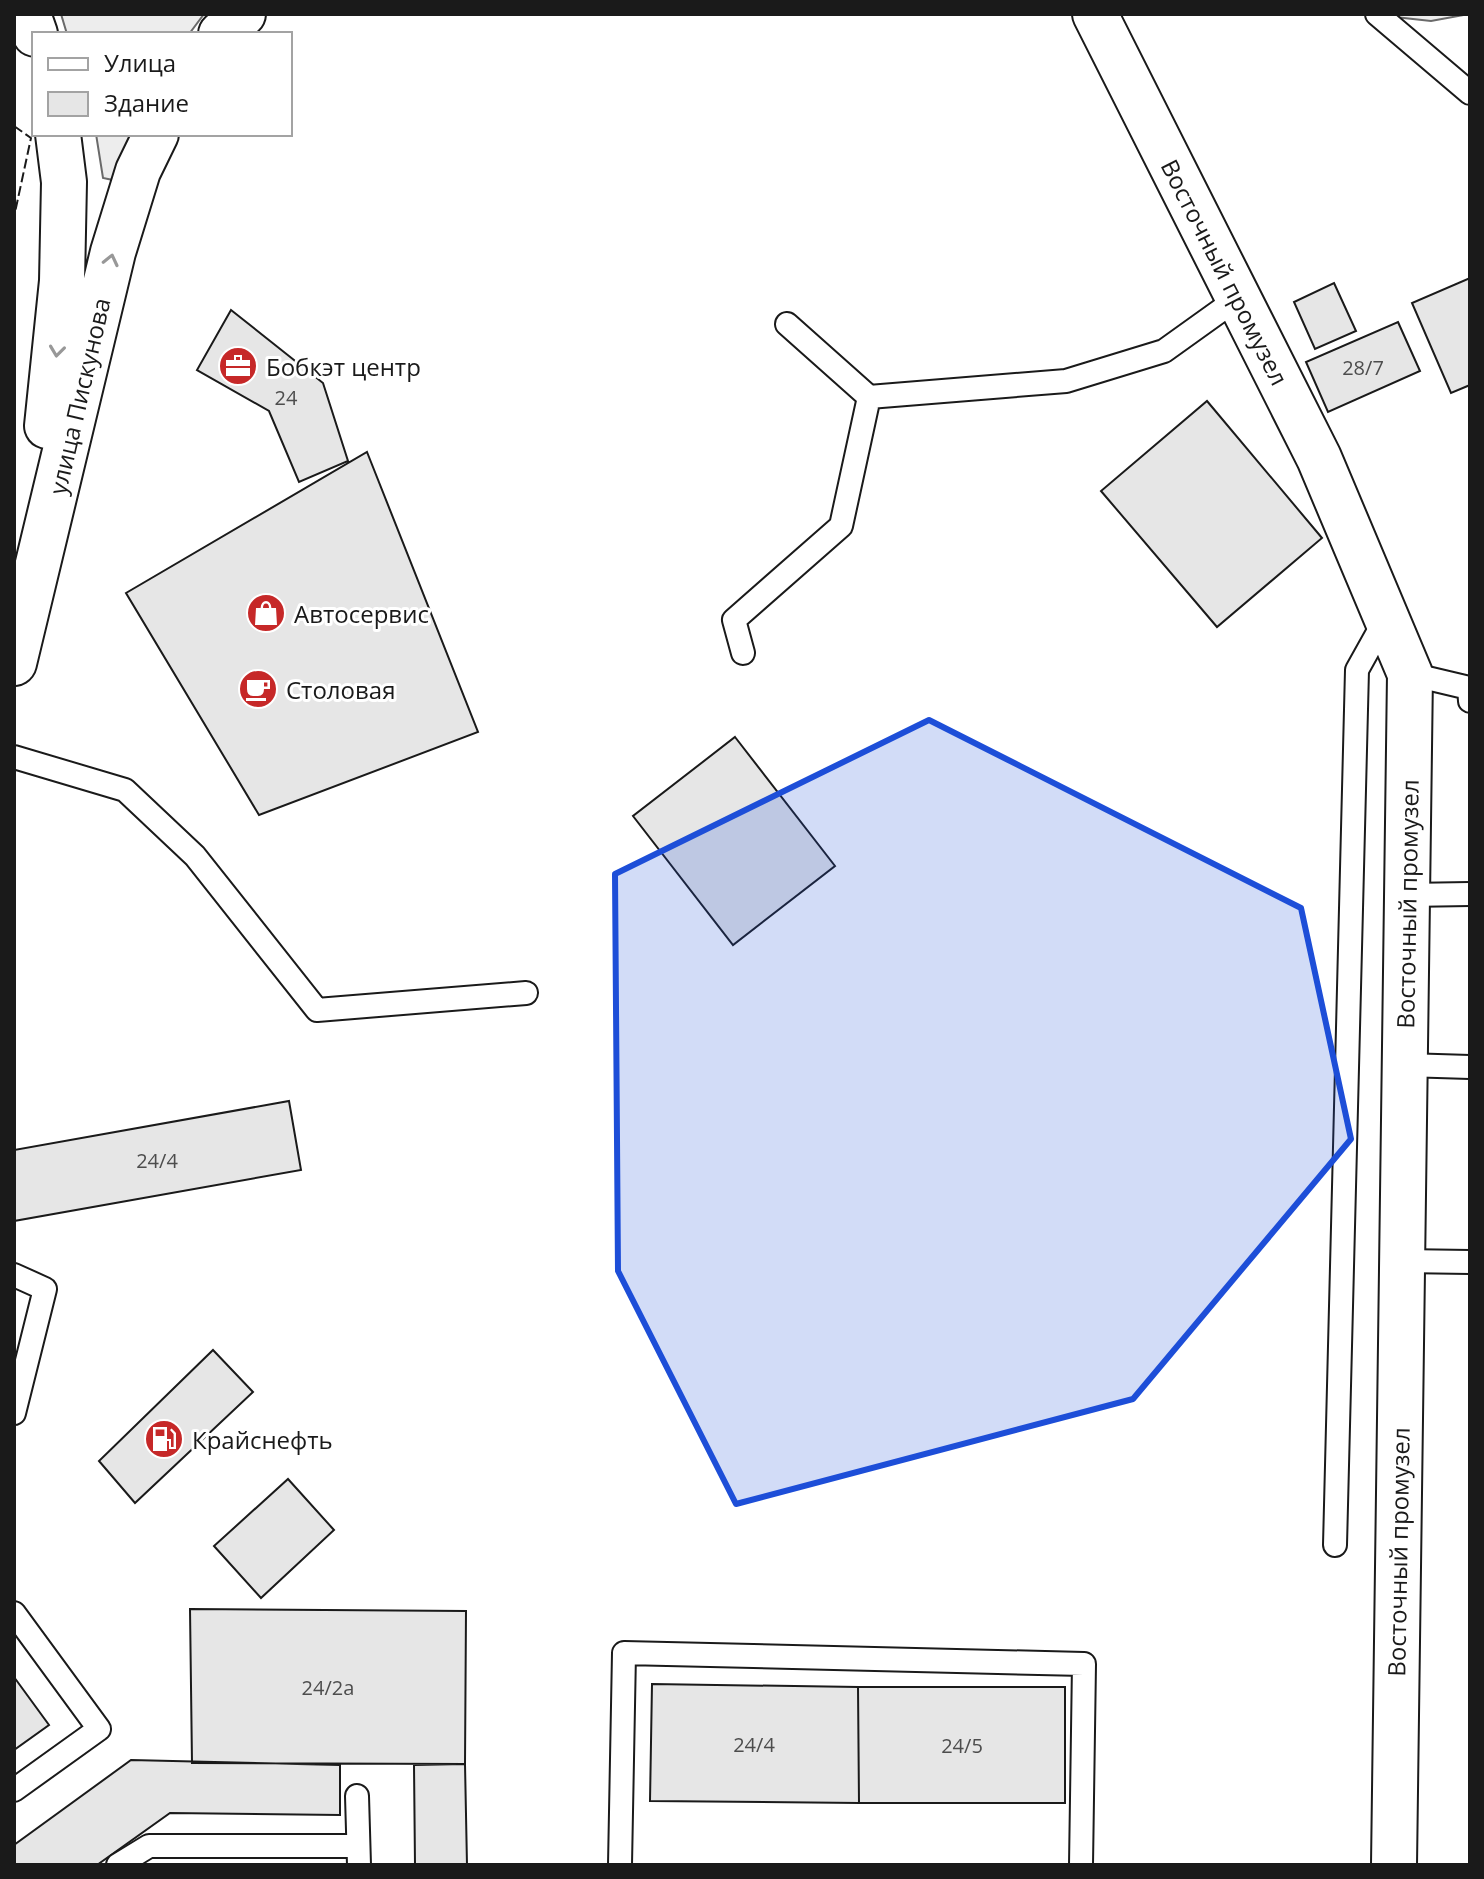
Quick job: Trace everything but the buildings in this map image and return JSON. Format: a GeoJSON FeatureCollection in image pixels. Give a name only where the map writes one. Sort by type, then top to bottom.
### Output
{"type":"FeatureCollection","features":[{"type":"Feature","properties":{"kind":"street"},"geometry":{"type":"LineString","coordinates":[[223,32],[243,14]]}},
{"type":"Feature","properties":{"kind":"street","name":"Восточный промузел"},"geometry":{"type":"LineString","coordinates":[[1095,14],[1319,458],[1410,674],[1394,1865]]}},
{"type":"Feature","properties":{"kind":"street","name":"улица Пискунова"},"geometry":{"type":"LineString","coordinates":[[14,651],[59,334],[64,182],[58,136]]}},
{"type":"Feature","properties":{"kind":"street","name":"улица Пискунова"},"geometry":{"type":"LineString","coordinates":[[14,663],[113,252],[138,171],[155,136]]}},
{"type":"Feature","properties":{"kind":"lane"},"geometry":{"type":"LineString","coordinates":[[1377,14],[1470,93]]}},
{"type":"Feature","properties":{"kind":"lane"},"geometry":{"type":"LineString","coordinates":[[787,324],[869,397],[1066,381],[1164,351],[1238,298]]}},
{"type":"Feature","properties":{"kind":"lane"},"geometry":{"type":"LineString","coordinates":[[743,653],[734,620],[841,526],[869,397]]}},
{"type":"Feature","properties":{"kind":"lane"},"geometry":{"type":"LineString","coordinates":[[1335,1545],[1357,670],[1386,618]]}},
{"type":"Feature","properties":{"kind":"lane"},"geometry":{"type":"LineString","coordinates":[[1410,674],[1469,688],[1470,701]]}},
{"type":"Feature","properties":{"kind":"lane"},"geometry":{"type":"LineString","coordinates":[[14,757],[125,790],[195,856],[317,1010],[526,993]]}},
{"type":"Feature","properties":{"kind":"lane"},"geometry":{"type":"LineString","coordinates":[[1407,895],[1470,894]]}},
{"type":"Feature","properties":{"kind":"lane"},"geometry":{"type":"LineString","coordinates":[[1405,1065],[1470,1067]]}},
{"type":"Feature","properties":{"kind":"lane"},"geometry":{"type":"LineString","coordinates":[[1402,1261],[1470,1262]]}},
{"type":"Feature","properties":{"kind":"lane"},"geometry":{"type":"LineString","coordinates":[[14,1275],[45,1289],[14,1413]]}},
{"type":"Feature","properties":{"kind":"lane"},"geometry":{"type":"LineString","coordinates":[[14,1613],[99,1729],[14,1790]]}},
{"type":"Feature","properties":{"kind":"lane"},"geometry":{"type":"LineString","coordinates":[[620,1865],[624,1653],[1084,1664],[1081,1865]]}},
{"type":"Feature","properties":{"kind":"lane"},"geometry":{"type":"LineString","coordinates":[[118,1865],[149,1846],[358,1855],[357,1796]]}},
{"type":"Feature","properties":{"kind":"highlighted area"},"geometry":{"type":"Polygon","coordinates":[[[929,720],[1301,908],[1351,1139],[1133,1399],[736,1504],[618,1271],[615,874],[929,720]]]}},
{"type":"Feature","properties":{"kind":"shaded area"},"geometry":{"type":"Polygon","coordinates":[[[61,14],[204,14],[190,32],[66,32],[61,14]]]}},
{"type":"Feature","properties":{"kind":"shaded area"},"geometry":{"type":"Polygon","coordinates":[[[1392,14],[1469,14],[1431,21],[1395,17],[1392,14]]]}},
{"type":"Feature","properties":{"kind":"shaded area"},"geometry":{"type":"Polygon","coordinates":[[[96,136],[131,136],[113,180],[103,178],[96,136]]]}},
{"type":"Feature","properties":{"kind":"fence"},"geometry":{"type":"LineString","coordinates":[[14,126],[31,138],[14,217]]}},
{"type":"Feature","properties":{"kind":"place","name":"Бобкэт центр"},"geometry":{"type":"Point","coordinates":[238,366]}},
{"type":"Feature","properties":{"kind":"place","name":"Автосервис"},"geometry":{"type":"Point","coordinates":[266,613]}},
{"type":"Feature","properties":{"kind":"place","name":"Столовая"},"geometry":{"type":"Point","coordinates":[258,689]}},
{"type":"Feature","properties":{"kind":"place","name":"Крайснефть"},"geometry":{"type":"Point","coordinates":[164,1439]}}]}
